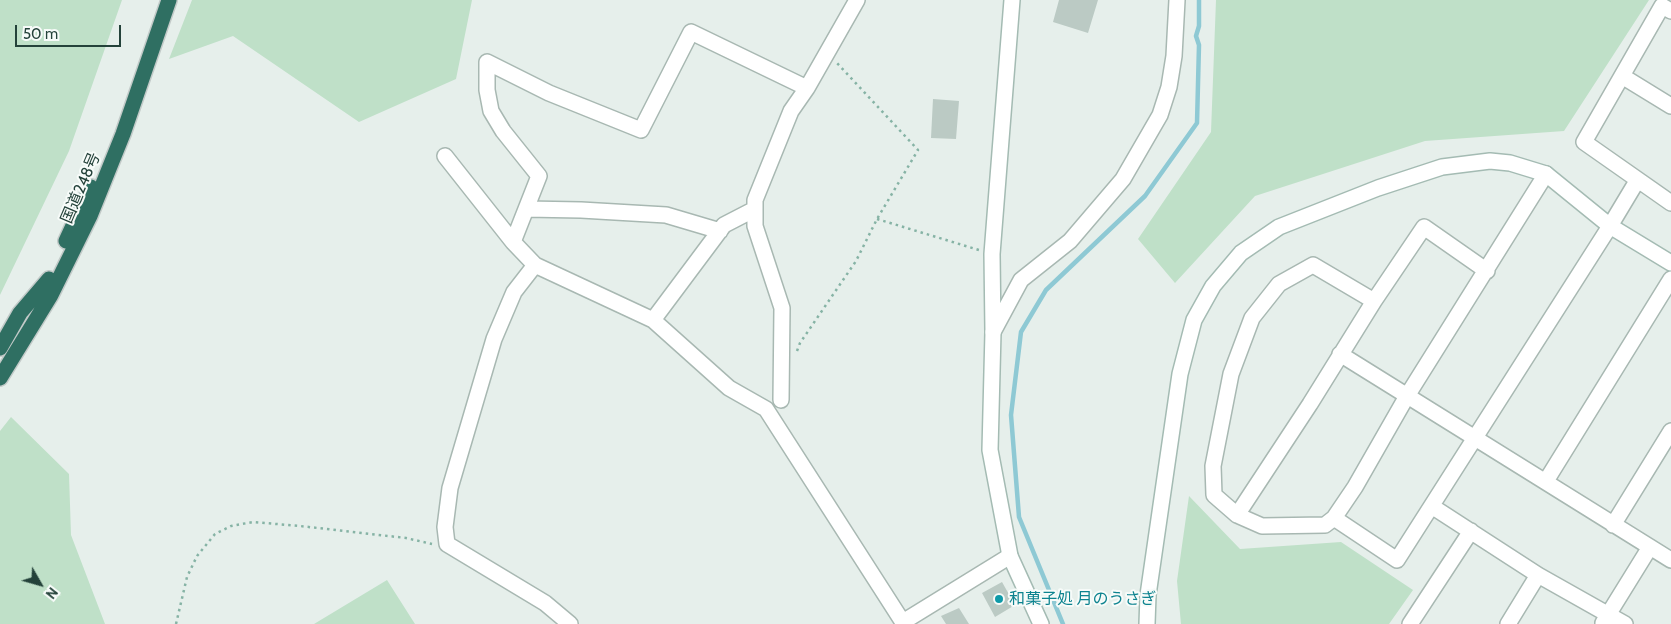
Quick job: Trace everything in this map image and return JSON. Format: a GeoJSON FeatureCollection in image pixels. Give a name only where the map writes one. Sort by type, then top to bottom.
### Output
{"type":"FeatureCollection","features":[{"type":"Feature","properties":{"kind":"highway","name":"国道248号"},"geometry":{"type":"LineString","coordinates":[[0,361],[49,279],[86,198],[128,96],[159,0]]}},
{"type":"Feature","properties":{"kind":"highway","name":"国道248号"},"geometry":{"type":"LineString","coordinates":[[0,378],[51,295],[90,216],[123,134],[168,0]]}},
{"type":"Feature","properties":{"kind":"highway"},"geometry":{"type":"LineString","coordinates":[[0,348],[20,313],[49,279]]}},
{"type":"Feature","properties":{"kind":"street"},"geometry":{"type":"LineString","coordinates":[[781,400],[782,308],[755,226],[755,200],[791,111],[807,88],[857,0]]}},
{"type":"Feature","properties":{"kind":"street"},"geometry":{"type":"LineString","coordinates":[[1012,0],[992,254],[993,332],[990,450],[1010,556],[1041,624]]}},
{"type":"Feature","properties":{"kind":"street"},"geometry":{"type":"LineString","coordinates":[[993,332],[1021,280],[1070,241],[1123,179],[1160,115],[1169,87],[1174,56],[1177,0]]}},
{"type":"Feature","properties":{"kind":"street"},"geometry":{"type":"LineString","coordinates":[[1671,12],[1662,6],[1584,142],[1671,203]]}},
{"type":"Feature","properties":{"kind":"street"},"geometry":{"type":"LineString","coordinates":[[514,242],[539,176],[503,131],[491,111],[487,90],[487,62],[549,93],[641,130],[691,32],[807,88]]}},
{"type":"Feature","properties":{"kind":"street"},"geometry":{"type":"LineString","coordinates":[[1622,76],[1671,106]]}},
{"type":"Feature","properties":{"kind":"street"},"geometry":{"type":"LineString","coordinates":[[445,156],[534,265],[653,320],[730,388],[766,409],[904,623],[1010,556]]}},
{"type":"Feature","properties":{"kind":"street"},"geometry":{"type":"LineString","coordinates":[[1147,624],[1147,602],[1180,374],[1194,320],[1213,286],[1241,253],[1279,228],[1378,188],[1442,167],[1490,161],[1510,163],[1546,174],[1610,226],[1671,263]]}},
{"type":"Feature","properties":{"kind":"street"},"geometry":{"type":"LineString","coordinates":[[1374,301],[1313,265],[1279,284],[1252,318],[1231,374],[1213,466],[1214,496],[1237,515],[1262,526],[1326,525],[1334,518],[1355,488],[1407,396],[1546,174]]}},
{"type":"Feature","properties":{"kind":"street"},"geometry":{"type":"LineString","coordinates":[[1334,518],[1397,560],[1610,226],[1637,180]]}},
{"type":"Feature","properties":{"kind":"street"},"geometry":{"type":"LineString","coordinates":[[526,209],[666,215],[720,231]]}},
{"type":"Feature","properties":{"kind":"street"},"geometry":{"type":"LineString","coordinates":[[653,320],[724,225],[755,210]]}},
{"type":"Feature","properties":{"kind":"street"},"geometry":{"type":"LineString","coordinates":[[1237,515],[1310,404],[1374,301],[1424,227],[1487,271]]}},
{"type":"Feature","properties":{"kind":"street"},"geometry":{"type":"LineString","coordinates":[[534,265],[514,292],[494,339],[477,390],[450,488],[445,527],[447,544],[545,603],[570,624]]}},
{"type":"Feature","properties":{"kind":"street"},"geometry":{"type":"LineString","coordinates":[[1546,481],[1671,278]]}},
{"type":"Feature","properties":{"kind":"street"},"geometry":{"type":"LineString","coordinates":[[1340,354],[1671,560]]}},
{"type":"Feature","properties":{"kind":"street"},"geometry":{"type":"LineString","coordinates":[[1613,525],[1671,431]]}},
{"type":"Feature","properties":{"kind":"street"},"geometry":{"type":"LineString","coordinates":[[1433,506],[1604,620],[1625,624]]}},
{"type":"Feature","properties":{"kind":"street"},"geometry":{"type":"LineString","coordinates":[[1410,624],[1472,531]]}},
{"type":"Feature","properties":{"kind":"street"},"geometry":{"type":"LineString","coordinates":[[1604,620],[1650,547]]}},
{"type":"Feature","properties":{"kind":"street"},"geometry":{"type":"LineString","coordinates":[[1508,624],[1538,575]]}},
{"type":"Feature","properties":{"kind":"path"},"geometry":{"type":"LineString","coordinates":[[795,359],[800,342],[856,261],[877,220],[918,150],[827,52]]}},
{"type":"Feature","properties":{"kind":"path"},"geometry":{"type":"LineString","coordinates":[[877,220],[992,254]]}},
{"type":"Feature","properties":{"kind":"path"},"geometry":{"type":"LineString","coordinates":[[176,624],[187,577],[197,556],[214,534],[231,526],[253,522],[406,538],[428,544],[447,544]]}},
{"type":"Feature","properties":{"kind":"green space"},"geometry":{"type":"Polygon","coordinates":[[[0,0],[122,0],[69,151],[0,295],[0,0]]]}},
{"type":"Feature","properties":{"kind":"green space"},"geometry":{"type":"Polygon","coordinates":[[[192,0],[472,0],[456,79],[359,122],[233,36],[169,59],[192,0]]]}},
{"type":"Feature","properties":{"kind":"green space"},"geometry":{"type":"Polygon","coordinates":[[[1216,0],[1649,0],[1564,131],[1425,141],[1255,196],[1175,283],[1138,239],[1211,132],[1216,0]]]}},
{"type":"Feature","properties":{"kind":"green space"},"geometry":{"type":"Polygon","coordinates":[[[11,417],[69,474],[71,535],[105,624],[0,624],[0,431],[11,417]]]}},
{"type":"Feature","properties":{"kind":"green space"},"geometry":{"type":"Polygon","coordinates":[[[1189,496],[1240,549],[1341,542],[1413,590],[1389,624],[1181,624],[1177,581],[1189,496]]]}},
{"type":"Feature","properties":{"kind":"green space"},"geometry":{"type":"Polygon","coordinates":[[[387,580],[415,624],[314,624],[387,580]]]}},
{"type":"Feature","properties":{"kind":"building"},"geometry":{"type":"Polygon","coordinates":[[[1059,0],[1098,0],[1088,33],[1053,22],[1059,0]]]}},
{"type":"Feature","properties":{"kind":"building"},"geometry":{"type":"Polygon","coordinates":[[[933,99],[959,101],[956,139],[931,138],[933,99]]]}},
{"type":"Feature","properties":{"kind":"building","name":"和菓子処 月のうさぎ"},"geometry":{"type":"Polygon","coordinates":[[[1002,582],[1015,605],[995,617],[982,593],[1002,582]]]}},
{"type":"Feature","properties":{"kind":"building"},"geometry":{"type":"Polygon","coordinates":[[[959,608],[969,624],[946,624],[941,616],[959,608]]]}},
{"type":"Feature","properties":{"kind":"waterway"},"geometry":{"type":"LineString","coordinates":[[1063,624],[1019,517],[1011,415],[1021,332],[1046,290],[1145,196],[1197,123],[1199,45],[1196,36],[1199,26],[1199,0]]}},
{"type":"Feature","properties":{"kind":"place","name":"和菓子処 月のうさぎ"},"geometry":{"type":"Point","coordinates":[999,599]}}]}
